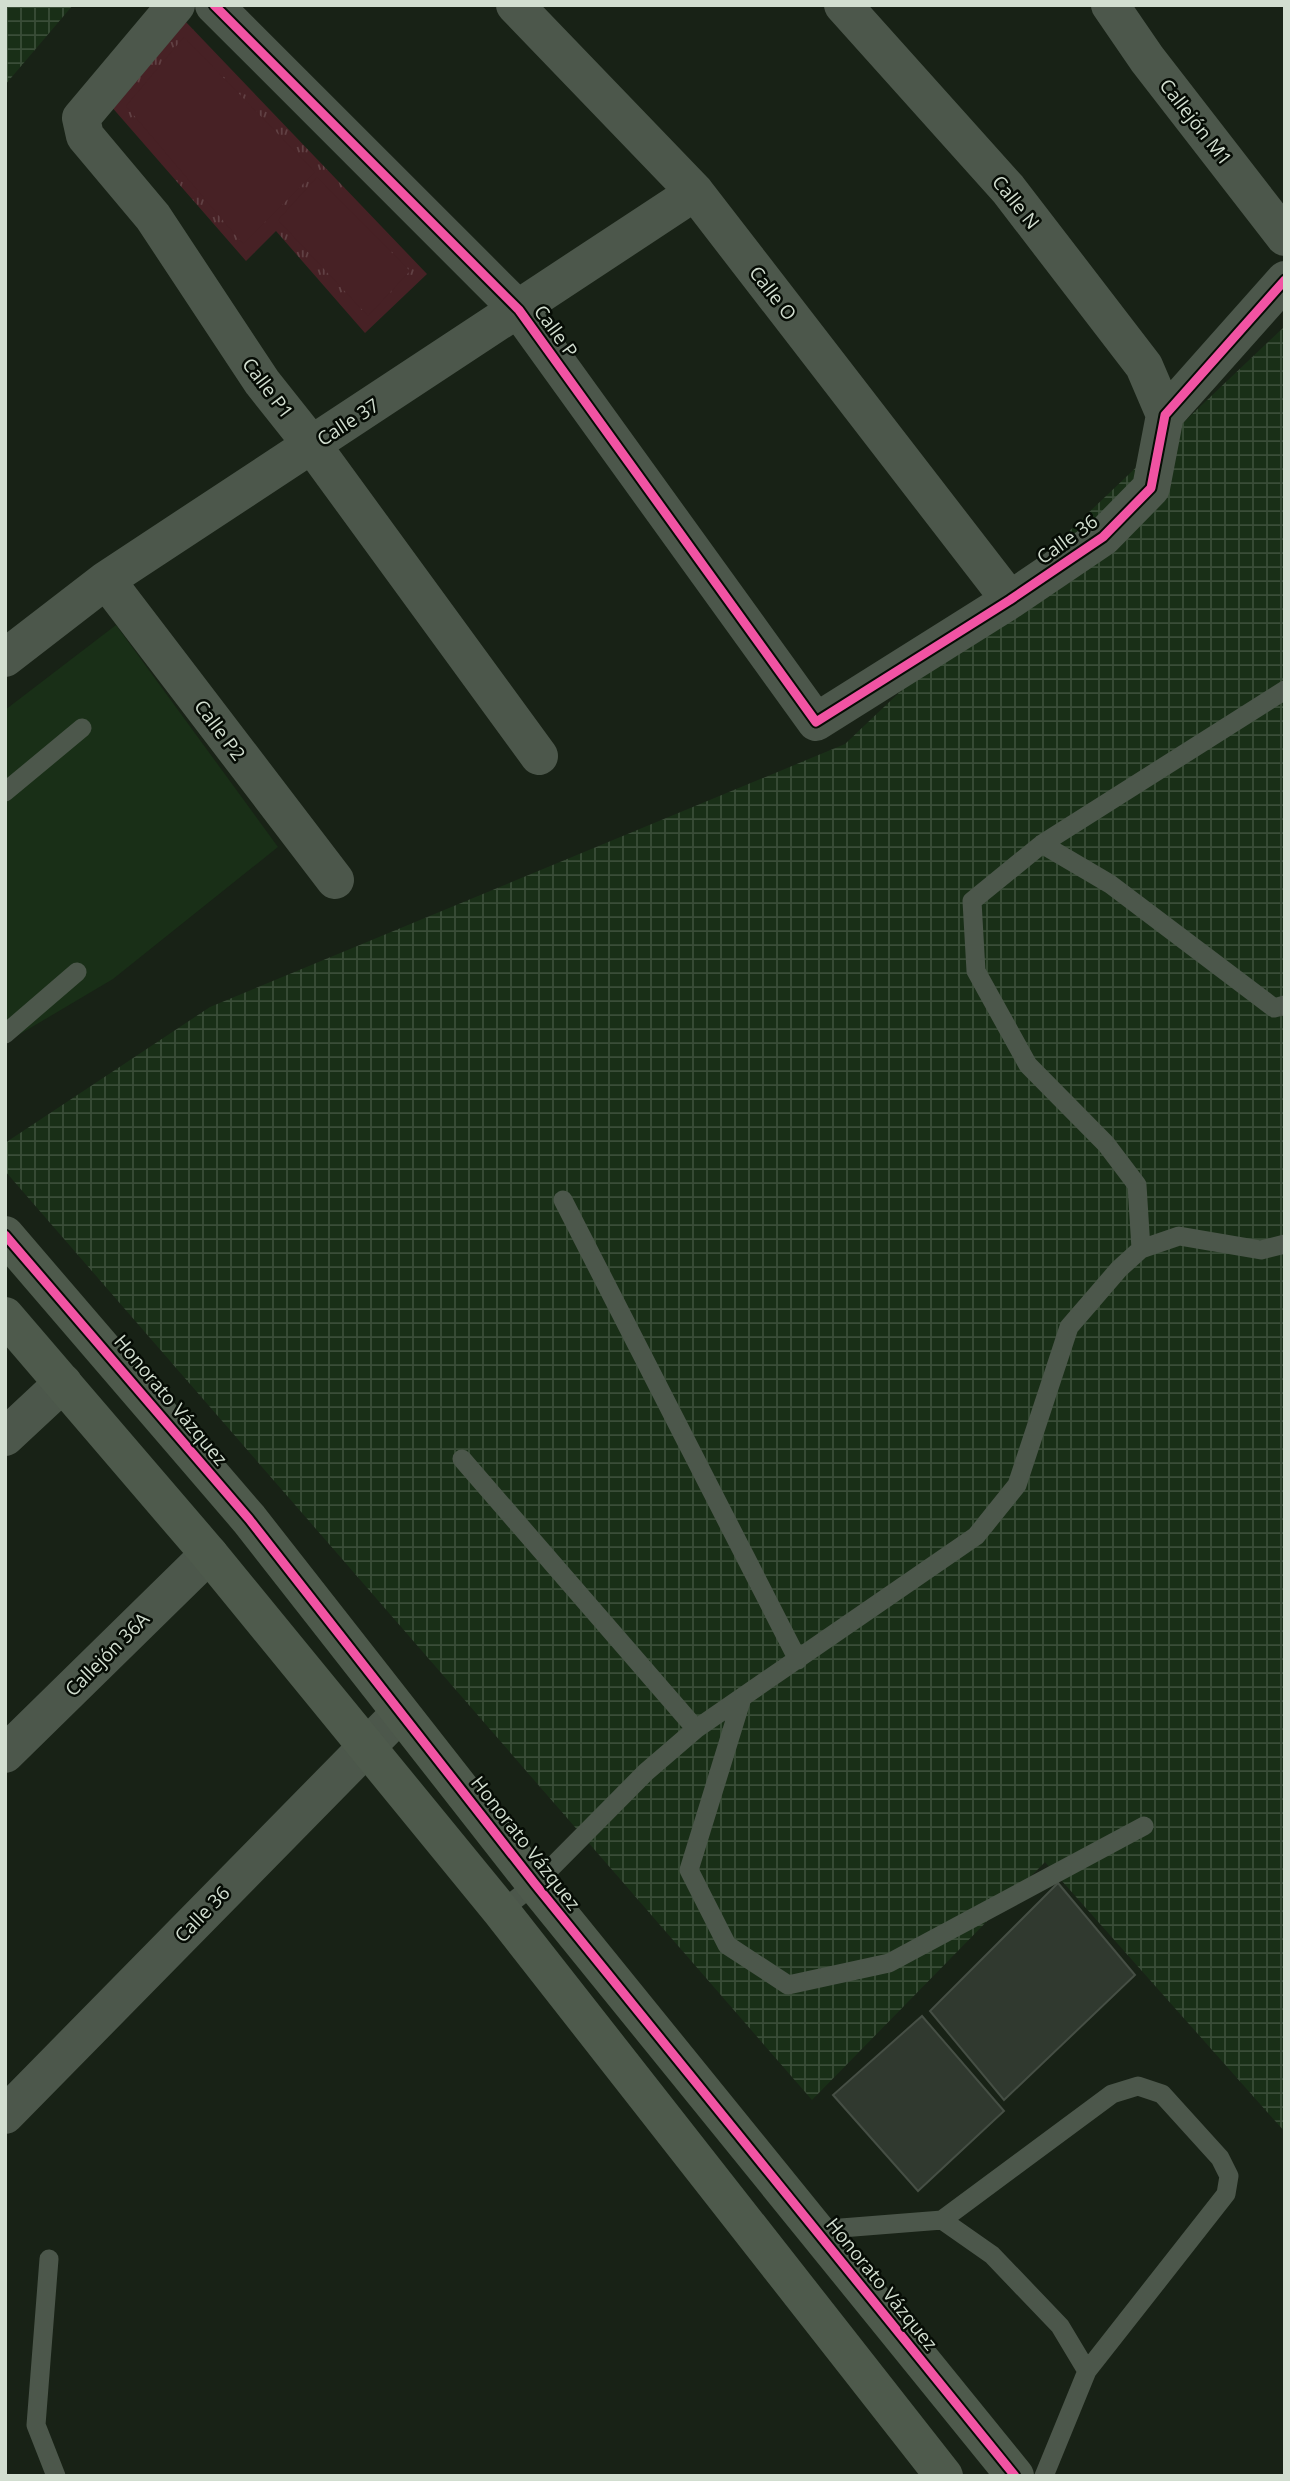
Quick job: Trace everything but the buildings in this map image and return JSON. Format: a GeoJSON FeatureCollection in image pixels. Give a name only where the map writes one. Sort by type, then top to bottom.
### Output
{"type":"FeatureCollection","features":[{"type":"Feature","properties":{"kind":"street","name":"Calle P1"},"geometry":{"type":"LineString","coordinates":[[176,5],[81,118],[85,136],[152,217],[262,382],[312,445],[539,756]]}},
{"type":"Feature","properties":{"kind":"street","name":"Calle P"},"geometry":{"type":"LineString","coordinates":[[214,5],[519,310],[816,722]]}},
{"type":"Feature","properties":{"kind":"street","name":"Calle O"},"geometry":{"type":"LineString","coordinates":[[515,5],[695,192],[1010,600]]}},
{"type":"Feature","properties":{"kind":"street","name":"Calle N"},"geometry":{"type":"LineString","coordinates":[[843,5],[1008,189],[1144,366],[1165,415]]}},
{"type":"Feature","properties":{"kind":"street","name":"Callejón M1"},"geometry":{"type":"LineString","coordinates":[[1110,5],[1147,59],[1285,237]]}},
{"type":"Feature","properties":{"kind":"street","name":"Calle 37"},"geometry":{"type":"LineString","coordinates":[[5,658],[106,580],[695,192]]}},
{"type":"Feature","properties":{"kind":"street"},"geometry":{"type":"LineString","coordinates":[[1165,415],[1285,280]]}},
{"type":"Feature","properties":{"kind":"street","name":"Calle 36"},"geometry":{"type":"LineString","coordinates":[[816,722],[1010,600],[1103,537],[1151,488],[1165,415]]}},
{"type":"Feature","properties":{"kind":"street","name":"Calle P2"},"geometry":{"type":"LineString","coordinates":[[106,580],[335,880]]}},
{"type":"Feature","properties":{"kind":"street","name":"Honorato Vázquez"},"geometry":{"type":"LineString","coordinates":[[5,1235],[249,1519],[535,1884],[1015,2476]]}},
{"type":"Feature","properties":{"kind":"street"},"geometry":{"type":"LineString","coordinates":[[5,1316],[209,1554],[364,1748],[501,1912],[944,2476]]}},
{"type":"Feature","properties":{"kind":"street"},"geometry":{"type":"LineString","coordinates":[[5,1437],[83,1324]]}},
{"type":"Feature","properties":{"kind":"street","name":"Callejón 36A"},"geometry":{"type":"LineString","coordinates":[[5,1754],[209,1554]]}},
{"type":"Feature","properties":{"kind":"street","name":"Calle 36"},"geometry":{"type":"LineString","coordinates":[[5,2115],[400,1713]]}},
{"type":"Feature","properties":{"kind":"lane"},"geometry":{"type":"LineString","coordinates":[[1141,1249],[1137,1185],[1106,1144],[1028,1065],[976,971],[972,901],[1042,844],[1285,690]]}},
{"type":"Feature","properties":{"kind":"lane"},"geometry":{"type":"LineString","coordinates":[[5,792],[82,728]]}},
{"type":"Feature","properties":{"kind":"lane"},"geometry":{"type":"LineString","coordinates":[[1042,844],[1110,884],[1274,1009],[1285,1005]]}},
{"type":"Feature","properties":{"kind":"lane"},"geometry":{"type":"LineString","coordinates":[[5,1034],[77,972]]}},
{"type":"Feature","properties":{"kind":"lane"},"geometry":{"type":"LineString","coordinates":[[563,1200],[798,1660]]}},
{"type":"Feature","properties":{"kind":"lane"},"geometry":{"type":"LineString","coordinates":[[501,1912],[535,1884],[646,1772],[696,1730],[976,1536],[1017,1485],[1069,1327],[1119,1269],[1141,1249],[1179,1236],[1261,1250],[1285,1244]]}},
{"type":"Feature","properties":{"kind":"lane"},"geometry":{"type":"LineString","coordinates":[[462,1459],[696,1730]]}},
{"type":"Feature","properties":{"kind":"lane"},"geometry":{"type":"LineString","coordinates":[[743,1698],[689,1870],[727,1945],[788,1985],[889,1963],[1144,1826]]}},
{"type":"Feature","properties":{"kind":"lane"},"geometry":{"type":"LineString","coordinates":[[816,2230],[942,2220],[1112,2094],[1138,2086],[1162,2094],[1220,2158],[1229,2176],[1226,2194],[1087,2371],[1044,2476]]}},
{"type":"Feature","properties":{"kind":"lane"},"geometry":{"type":"LineString","coordinates":[[942,2220],[992,2255],[1018,2282],[1060,2326],[1087,2371]]}},
{"type":"Feature","properties":{"kind":"lane"},"geometry":{"type":"LineString","coordinates":[[49,2259],[36,2425],[56,2476]]}},
{"type":"Feature","properties":{"kind":"shaded area"},"geometry":{"type":"Polygon","coordinates":[[[5,5],[73,5],[5,85],[5,5]]]}},
{"type":"Feature","properties":{"kind":"shaded area"},"geometry":{"type":"Polygon","coordinates":[[[1285,326],[1285,2132],[1045,1862],[812,2100],[5,1171],[5,1143],[210,1007],[845,744],[1285,326]]]}},
{"type":"Feature","properties":{"kind":"shaded area"},"geometry":{"type":"Polygon","coordinates":[[[116,625],[278,847],[113,979],[5,1043],[5,710],[116,625]]]}},
{"type":"Feature","properties":{"kind":"green space"},"geometry":{"type":"Polygon","coordinates":[[[185,21],[427,274],[365,333],[276,231],[246,261],[110,105],[185,21]]]}},
{"type":"Feature","properties":{"kind":"green space"},"geometry":{"type":"Polygon","coordinates":[[[184,37],[315,172],[243,244],[126,106],[184,37]]]}},
{"type":"Feature","properties":{"kind":"green space"},"geometry":{"type":"Polygon","coordinates":[[[317,177],[410,271],[368,316],[278,220],[317,177]]]}},
{"type":"Feature","properties":{"kind":"cycle path"},"geometry":{"type":"LineString","coordinates":[[214,5],[519,310],[816,722],[1010,600],[1103,537],[1151,488],[1165,415],[1285,280]]}},
{"type":"Feature","properties":{"kind":"cycle path"},"geometry":{"type":"LineString","coordinates":[[5,1235],[249,1519],[535,1884],[1015,2476]]}}]}
